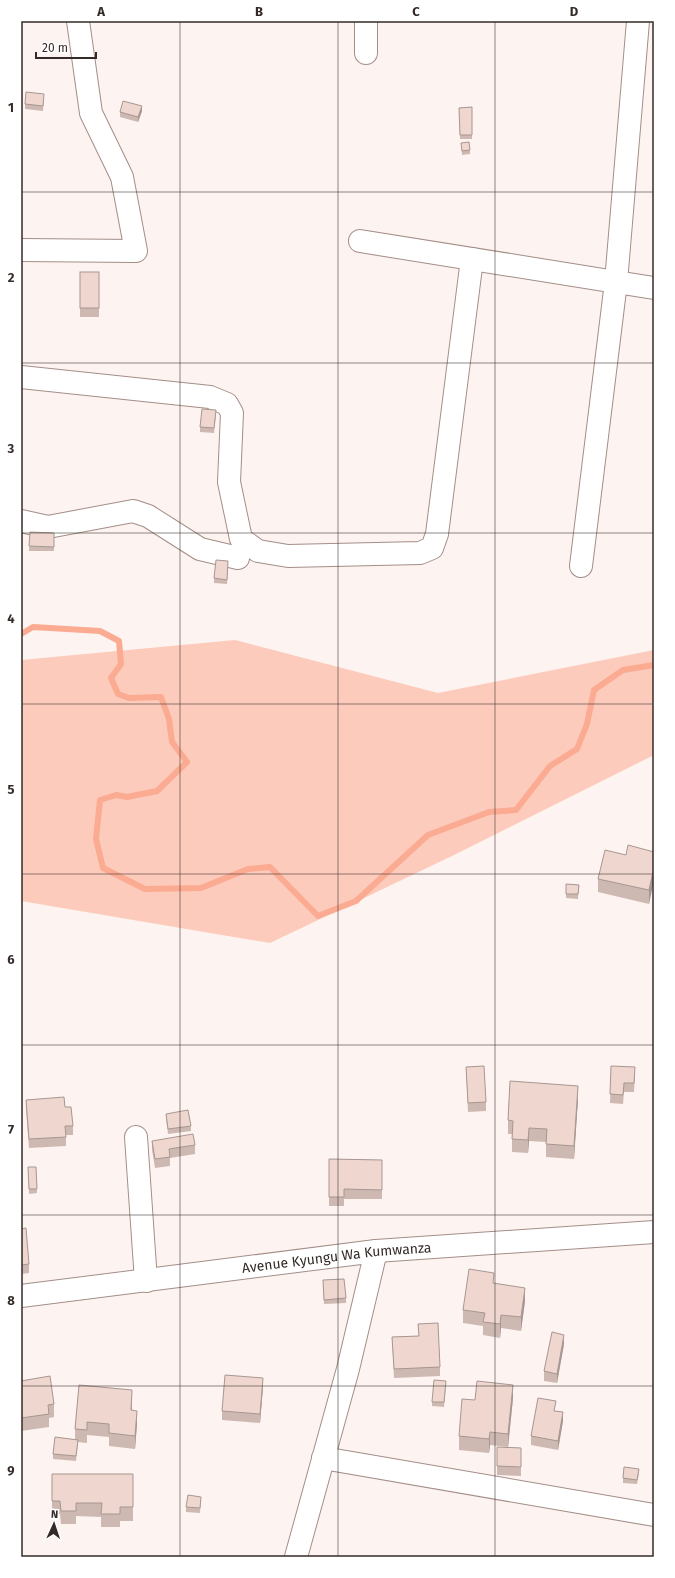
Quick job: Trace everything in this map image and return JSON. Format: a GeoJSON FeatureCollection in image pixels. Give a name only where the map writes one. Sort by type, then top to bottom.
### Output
{"type":"FeatureCollection","features":[{"type":"Feature","properties":{"kind":"street"},"geometry":{"type":"LineString","coordinates":[[21,250],[136,250],[122,177],[91,113],[78,21]]}},
{"type":"Feature","properties":{"kind":"street"},"geometry":{"type":"LineString","coordinates":[[366,21],[366,53]]}},
{"type":"Feature","properties":{"kind":"street"},"geometry":{"type":"LineString","coordinates":[[581,566],[616,282],[638,21]]}},
{"type":"Feature","properties":{"kind":"street"},"geometry":{"type":"LineString","coordinates":[[360,240],[654,288]]}},
{"type":"Feature","properties":{"kind":"street"},"geometry":{"type":"LineString","coordinates":[[21,377],[210,396],[227,404],[232,413],[229,482],[238,527],[241,539],[258,551],[288,556],[420,553],[432,548],[437,534],[472,259]]}},
{"type":"Feature","properties":{"kind":"street"},"geometry":{"type":"LineString","coordinates":[[21,521],[48,527],[133,511],[148,516],[200,549],[238,558]]}},
{"type":"Feature","properties":{"kind":"street"},"geometry":{"type":"LineString","coordinates":[[136,1137],[146,1280]]}},
{"type":"Feature","properties":{"kind":"street","name":"Avenue Kyungu Wa Kumwanza"},"geometry":{"type":"LineString","coordinates":[[21,1296],[376,1251],[654,1232]]}},
{"type":"Feature","properties":{"kind":"street"},"geometry":{"type":"LineString","coordinates":[[296,1557],[348,1369],[376,1251]]}},
{"type":"Feature","properties":{"kind":"street"},"geometry":{"type":"LineString","coordinates":[[323,1458],[654,1515]]}},
{"type":"Feature","properties":{"kind":"shaded area"},"geometry":{"type":"Polygon","coordinates":[[[235,640],[438,693],[654,650],[654,755],[454,855],[270,943],[21,901],[21,660],[235,640]]]}},
{"type":"Feature","properties":{"kind":"building"},"geometry":{"type":"Polygon","coordinates":[[[26,92],[44,94],[43,106],[25,104],[26,92]]]}},
{"type":"Feature","properties":{"kind":"building"},"geometry":{"type":"Polygon","coordinates":[[[123,101],[142,106],[138,117],[120,112],[123,101]]]}},
{"type":"Feature","properties":{"kind":"building"},"geometry":{"type":"Polygon","coordinates":[[[472,107],[472,135],[460,135],[459,108],[472,107]]]}},
{"type":"Feature","properties":{"kind":"building"},"geometry":{"type":"Polygon","coordinates":[[[469,142],[470,150],[462,151],[461,143],[469,142]]]}},
{"type":"Feature","properties":{"kind":"building"},"geometry":{"type":"Polygon","coordinates":[[[80,272],[99,272],[99,308],[80,308],[80,272]]]}},
{"type":"Feature","properties":{"kind":"building"},"geometry":{"type":"Polygon","coordinates":[[[202,409],[216,410],[214,428],[200,427],[202,409]]]}},
{"type":"Feature","properties":{"kind":"building"},"geometry":{"type":"Polygon","coordinates":[[[30,532],[54,533],[54,547],[29,546],[30,532]]]}},
{"type":"Feature","properties":{"kind":"building"},"geometry":{"type":"Polygon","coordinates":[[[216,560],[228,561],[227,580],[214,578],[216,560]]]}},
{"type":"Feature","properties":{"kind":"building"},"geometry":{"type":"Polygon","coordinates":[[[628,845],[654,852],[654,867],[649,890],[598,879],[605,850],[626,855],[628,845]]]}},
{"type":"Feature","properties":{"kind":"building"},"geometry":{"type":"Polygon","coordinates":[[[566,884],[579,885],[578,894],[566,894],[566,884]]]}},
{"type":"Feature","properties":{"kind":"building"},"geometry":{"type":"Polygon","coordinates":[[[484,1066],[486,1102],[468,1103],[466,1067],[484,1066]]]}},
{"type":"Feature","properties":{"kind":"building"},"geometry":{"type":"Polygon","coordinates":[[[611,1066],[635,1067],[634,1083],[624,1083],[623,1095],[610,1094],[611,1066]]]}},
{"type":"Feature","properties":{"kind":"building"},"geometry":{"type":"Polygon","coordinates":[[[510,1081],[578,1086],[574,1146],[546,1144],[547,1129],[529,1128],[528,1140],[512,1139],[513,1121],[508,1120],[510,1081]]]}},
{"type":"Feature","properties":{"kind":"building"},"geometry":{"type":"Polygon","coordinates":[[[64,1097],[65,1107],[71,1107],[73,1126],[65,1126],[66,1137],[29,1139],[26,1100],[64,1097]]]}},
{"type":"Feature","properties":{"kind":"building"},"geometry":{"type":"Polygon","coordinates":[[[188,1110],[191,1126],[168,1129],[166,1114],[188,1110]]]}},
{"type":"Feature","properties":{"kind":"building"},"geometry":{"type":"Polygon","coordinates":[[[193,1134],[195,1145],[169,1149],[170,1157],[155,1159],[152,1141],[193,1134]]]}},
{"type":"Feature","properties":{"kind":"building"},"geometry":{"type":"Polygon","coordinates":[[[329,1159],[382,1160],[382,1190],[344,1189],[344,1197],[329,1197],[329,1159]]]}},
{"type":"Feature","properties":{"kind":"building"},"geometry":{"type":"Polygon","coordinates":[[[28,1167],[36,1167],[37,1189],[29,1189],[28,1167]]]}},
{"type":"Feature","properties":{"kind":"building"},"geometry":{"type":"Polygon","coordinates":[[[26,1228],[29,1264],[21,1265],[21,1229],[26,1228]]]}},
{"type":"Feature","properties":{"kind":"building"},"geometry":{"type":"Polygon","coordinates":[[[469,1269],[494,1273],[493,1283],[525,1288],[521,1317],[501,1315],[500,1324],[483,1322],[485,1313],[463,1310],[469,1269]]]}},
{"type":"Feature","properties":{"kind":"building"},"geometry":{"type":"Polygon","coordinates":[[[344,1279],[346,1298],[324,1300],[323,1280],[344,1279]]]}},
{"type":"Feature","properties":{"kind":"building"},"geometry":{"type":"Polygon","coordinates":[[[438,1323],[440,1367],[394,1369],[392,1337],[419,1336],[418,1324],[438,1323]]]}},
{"type":"Feature","properties":{"kind":"building"},"geometry":{"type":"Polygon","coordinates":[[[552,1332],[564,1335],[557,1374],[544,1371],[552,1332]]]}},
{"type":"Feature","properties":{"kind":"building"},"geometry":{"type":"Polygon","coordinates":[[[225,1375],[263,1378],[260,1414],[222,1411],[225,1375]]]}},
{"type":"Feature","properties":{"kind":"building"},"geometry":{"type":"Polygon","coordinates":[[[50,1376],[54,1404],[48,1405],[49,1414],[21,1418],[21,1381],[50,1376]]]}},
{"type":"Feature","properties":{"kind":"building"},"geometry":{"type":"Polygon","coordinates":[[[434,1380],[446,1381],[444,1402],[432,1402],[434,1380]]]}},
{"type":"Feature","properties":{"kind":"building"},"geometry":{"type":"Polygon","coordinates":[[[477,1381],[513,1385],[508,1434],[490,1432],[489,1439],[459,1436],[462,1399],[475,1400],[477,1381]]]}},
{"type":"Feature","properties":{"kind":"building"},"geometry":{"type":"Polygon","coordinates":[[[79,1385],[132,1390],[131,1410],[137,1411],[135,1436],[109,1433],[109,1424],[87,1422],[87,1430],[75,1429],[79,1385]]]}},
{"type":"Feature","properties":{"kind":"building"},"geometry":{"type":"Polygon","coordinates":[[[538,1398],[556,1401],[554,1411],[563,1412],[558,1441],[531,1436],[538,1398]]]}},
{"type":"Feature","properties":{"kind":"building"},"geometry":{"type":"Polygon","coordinates":[[[55,1437],[78,1440],[76,1456],[53,1454],[55,1437]]]}},
{"type":"Feature","properties":{"kind":"building"},"geometry":{"type":"Polygon","coordinates":[[[497,1447],[521,1448],[521,1467],[497,1466],[497,1447]]]}},
{"type":"Feature","properties":{"kind":"building"},"geometry":{"type":"Polygon","coordinates":[[[624,1467],[639,1469],[637,1480],[623,1478],[624,1467]]]}},
{"type":"Feature","properties":{"kind":"building"},"geometry":{"type":"Polygon","coordinates":[[[52,1474],[133,1474],[133,1507],[120,1507],[120,1514],[101,1514],[102,1503],[76,1503],[76,1511],[61,1511],[60,1501],[52,1501],[52,1474]]]}},
{"type":"Feature","properties":{"kind":"building"},"geometry":{"type":"Polygon","coordinates":[[[188,1495],[201,1497],[200,1508],[186,1507],[188,1495]]]}},
{"type":"Feature","properties":{"kind":"waterway"},"geometry":{"type":"LineString","coordinates":[[21,634],[33,627],[100,631],[119,641],[121,664],[111,678],[118,694],[129,698],[161,697],[169,719],[172,742],[187,762],[157,791],[127,797],[116,795],[100,800],[96,839],[103,868],[145,889],[201,888],[248,869],[270,867],[318,916],[356,901],[428,835],[489,812],[516,810],[550,766],[577,749],[587,724],[594,690],[623,670],[654,665]]}}]}
